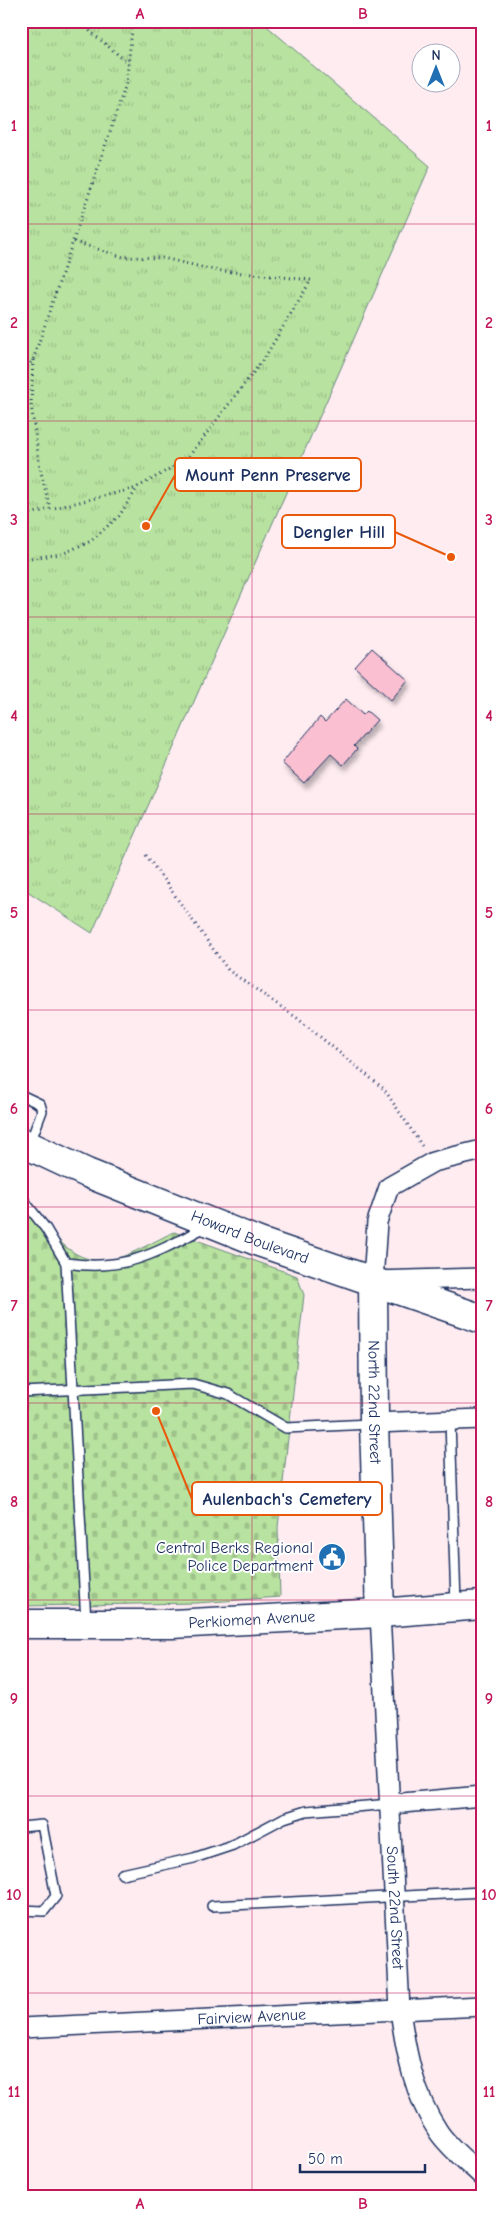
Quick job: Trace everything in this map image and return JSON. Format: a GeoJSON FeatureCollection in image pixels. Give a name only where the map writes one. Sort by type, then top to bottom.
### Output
{"type":"FeatureCollection","features":[{"type":"Feature","properties":{"kind":"main road","name":"Howard Boulevard"},"geometry":{"type":"LineString","coordinates":[[25,1144],[86,1173],[211,1224],[482,1319]]}},
{"type":"Feature","properties":{"kind":"main road","name":"North 22nd Street"},"geometry":{"type":"LineString","coordinates":[[373,1282],[374,1424],[380,1613]]}},
{"type":"Feature","properties":{"kind":"main road","name":"Perkiomen Avenue"},"geometry":{"type":"LineString","coordinates":[[21,1624],[172,1624],[380,1613],[469,1606]]}},
{"type":"Feature","properties":{"kind":"street"},"geometry":{"type":"LineString","coordinates":[[482,1150],[433,1162],[389,1187],[377,1222],[373,1282],[482,1278]]}},
{"type":"Feature","properties":{"kind":"street"},"geometry":{"type":"LineString","coordinates":[[374,1424],[482,1419]]}},
{"type":"Feature","properties":{"kind":"street","name":"South 22nd Street"},"geometry":{"type":"LineString","coordinates":[[380,1613],[396,1897],[400,2010],[407,2057],[427,2112],[439,2133],[482,2176]]}},
{"type":"Feature","properties":{"kind":"street"},"geometry":{"type":"LineString","coordinates":[[391,1804],[482,1796]]}},
{"type":"Feature","properties":{"kind":"street","name":"Fairview Avenue"},"geometry":{"type":"LineString","coordinates":[[21,2028],[482,2006]]}},
{"type":"Feature","properties":{"kind":"lane"},"geometry":{"type":"LineString","coordinates":[[21,1095],[40,1104],[42,1111],[25,1144]]}},
{"type":"Feature","properties":{"kind":"lane"},"geometry":{"type":"LineString","coordinates":[[21,1197],[46,1229],[66,1263],[86,1625]]}},
{"type":"Feature","properties":{"kind":"lane"},"geometry":{"type":"LineString","coordinates":[[66,1263],[107,1265],[128,1262],[156,1252],[211,1224]]}},
{"type":"Feature","properties":{"kind":"lane"},"geometry":{"type":"LineString","coordinates":[[21,1392],[193,1384],[228,1394],[286,1428],[374,1424]]}},
{"type":"Feature","properties":{"kind":"lane"},"geometry":{"type":"LineString","coordinates":[[450,1421],[469,1606]]}},
{"type":"Feature","properties":{"kind":"lane"},"geometry":{"type":"LineString","coordinates":[[122,1874],[194,1858],[233,1845],[284,1818],[306,1811],[391,1804]]}},
{"type":"Feature","properties":{"kind":"lane"},"geometry":{"type":"LineString","coordinates":[[21,1827],[42,1825],[56,1896],[44,1911],[21,1910]]}},
{"type":"Feature","properties":{"kind":"lane"},"geometry":{"type":"LineString","coordinates":[[212,1906],[482,1892]]}},
{"type":"Feature","properties":{"kind":"path"},"geometry":{"type":"LineString","coordinates":[[78,21],[129,63]]}},
{"type":"Feature","properties":{"kind":"path"},"geometry":{"type":"LineString","coordinates":[[50,509],[40,468],[31,404],[33,360],[126,84],[133,21]]}},
{"type":"Feature","properties":{"kind":"path"},"geometry":{"type":"LineString","coordinates":[[21,516],[138,488],[187,459],[265,357],[311,280],[214,270],[163,258],[124,257],[72,241]]}},
{"type":"Feature","properties":{"kind":"path"},"geometry":{"type":"LineString","coordinates":[[21,375],[33,360]]}},
{"type":"Feature","properties":{"kind":"path"},"geometry":{"type":"LineString","coordinates":[[21,558],[62,554],[91,541],[119,516],[138,488]]}},
{"type":"Feature","properties":{"kind":"path"},"geometry":{"type":"LineString","coordinates":[[146,855],[228,970],[297,1018],[384,1089],[433,1162]]}},
{"type":"Feature","properties":{"kind":"green space"},"geometry":{"type":"Polygon","coordinates":[[[21,21],[261,21],[430,166],[92,933],[21,887],[21,21]]]}},
{"type":"Feature","properties":{"kind":"green space"},"geometry":{"type":"Polygon","coordinates":[[[21,1185],[58,1239],[82,1257],[97,1260],[114,1259],[136,1251],[174,1232],[297,1276],[304,1295],[278,1527],[280,1597],[196,1603],[21,1606],[21,1185]]]}},
{"type":"Feature","properties":{"kind":"building"},"geometry":{"type":"Polygon","coordinates":[[[372,648],[408,680],[391,700],[355,667],[372,648]]]}},
{"type":"Feature","properties":{"kind":"building"},"geometry":{"type":"Polygon","coordinates":[[[346,699],[363,715],[367,711],[377,720],[354,746],[357,749],[343,765],[331,754],[304,783],[282,763],[320,717],[325,722],[346,699]]]}},
{"type":"Feature","properties":{"kind":"place","name":"Mount Penn Preserve"},"geometry":{"type":"Point","coordinates":[146,526]}},
{"type":"Feature","properties":{"kind":"place","name":"Dengler Hill"},"geometry":{"type":"Point","coordinates":[451,557]}},
{"type":"Feature","properties":{"kind":"place","name":"Aulenbach's Cemetery"},"geometry":{"type":"Point","coordinates":[156,1411]}},
{"type":"Feature","properties":{"kind":"place","name":"Central Berks Regional Police Department"},"geometry":{"type":"Point","coordinates":[332,1557]}}]}
